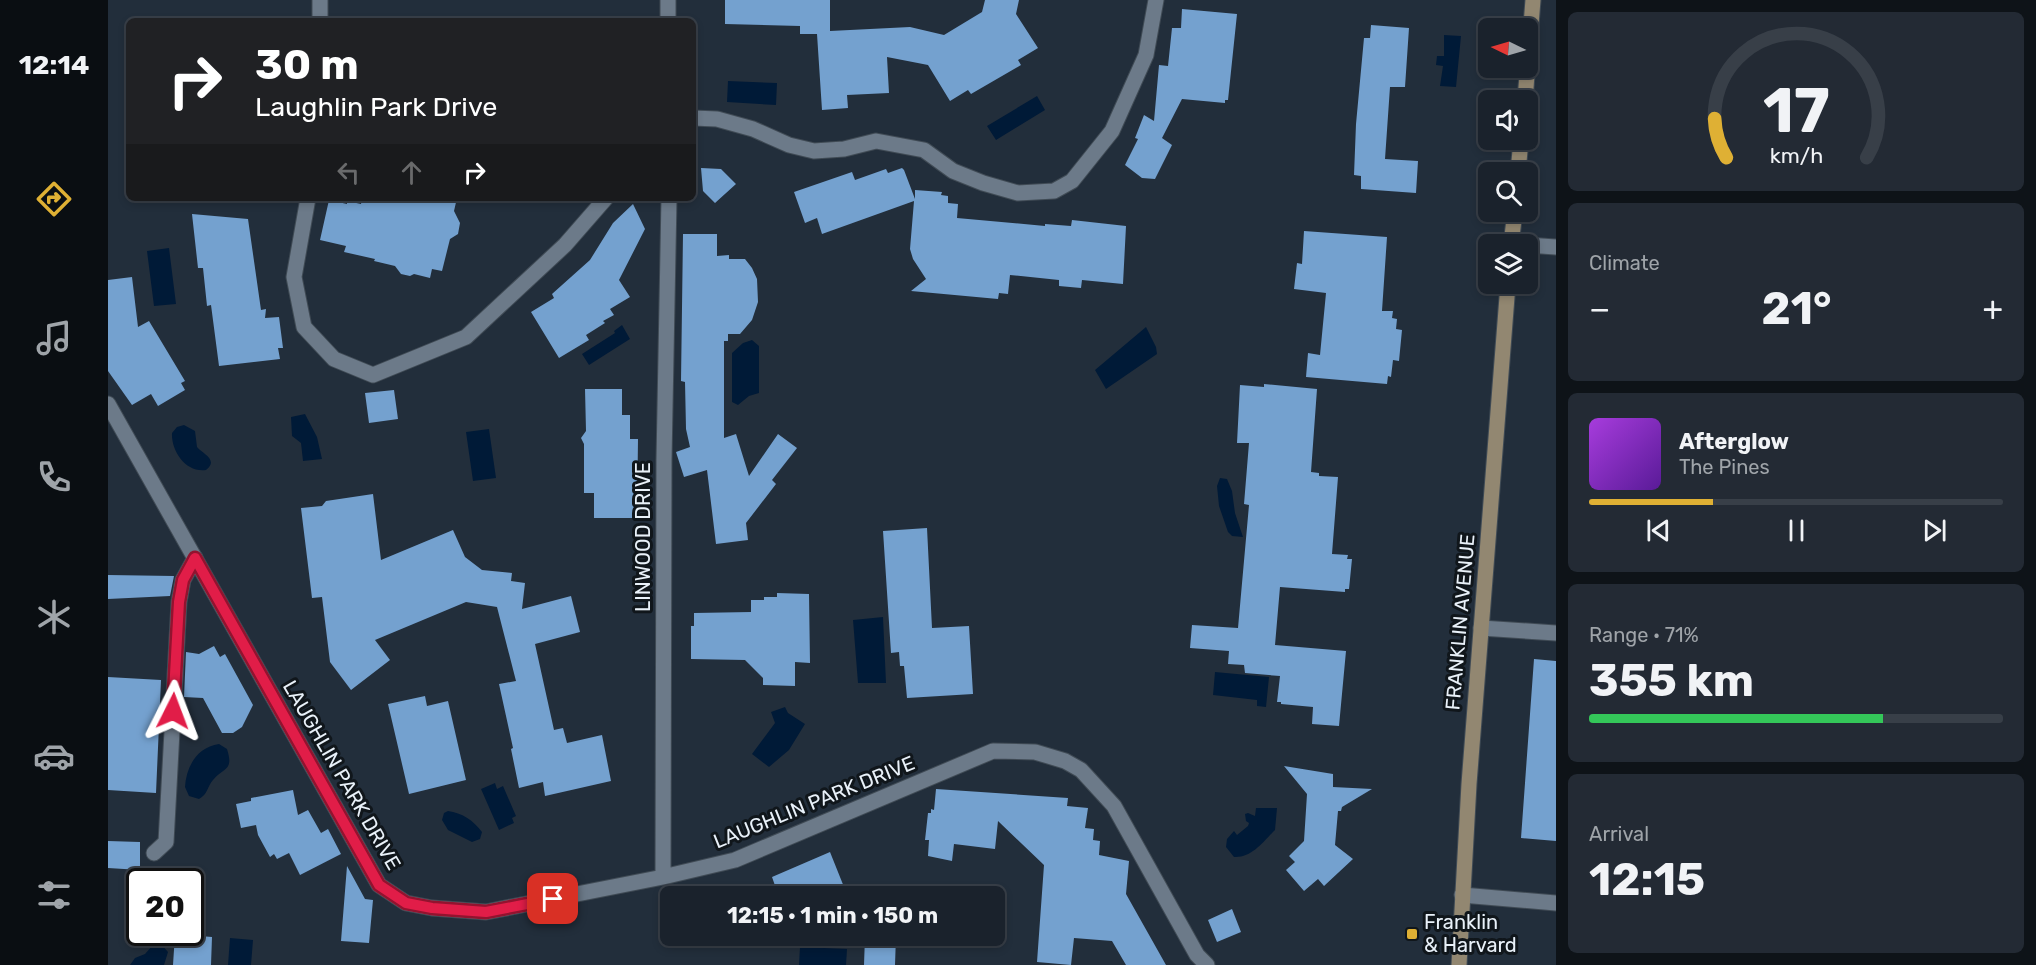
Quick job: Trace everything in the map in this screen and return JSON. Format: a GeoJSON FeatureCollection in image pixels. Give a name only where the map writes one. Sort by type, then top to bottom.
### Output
{"type":"FeatureCollection","features":[{"type":"Feature","properties":{"kind":"street"},"geometry":{"type":"LineString","coordinates":[[320,0],[320,18]]}},
{"type":"Feature","properties":{"kind":"street"},"geometry":{"type":"LineString","coordinates":[[668,0],[668,18]]}},
{"type":"Feature","properties":{"kind":"street"},"geometry":{"type":"LineString","coordinates":[[696,118],[717,119],[753,129],[789,145],[814,151],[844,149],[876,141],[924,150],[952,171],[983,183],[1018,193],[1054,191],[1072,181],[1112,131],[1146,55],[1156,0]]}},
{"type":"Feature","properties":{"kind":"street"},"geometry":{"type":"LineString","coordinates":[[1526,90],[1533,0]]}},
{"type":"Feature","properties":{"kind":"street"},"geometry":{"type":"LineString","coordinates":[[308,201],[294,277],[304,327],[334,359],[373,375],[466,337],[565,244],[603,201]]}},
{"type":"Feature","properties":{"kind":"street","name":"LINWOOD DRIVE"},"geometry":{"type":"LineString","coordinates":[[663,877],[664,472],[669,201]]}},
{"type":"Feature","properties":{"kind":"street"},"geometry":{"type":"LineString","coordinates":[[1538,246],[1556,247]]}},
{"type":"Feature","properties":{"kind":"street","name":"FRANKLIN AVENUE"},"geometry":{"type":"LineString","coordinates":[[1459,965],[1481,628],[1507,294]]}},
{"type":"Feature","properties":{"kind":"street","name":"LAUGHLIN PARK DRIVE"},"geometry":{"type":"LineString","coordinates":[[108,404],[379,885],[406,903],[432,908],[486,912],[663,877],[735,860],[993,751],[1035,752],[1065,761],[1081,770],[1114,806],[1197,955],[1207,965]]}},
{"type":"Feature","properties":{"kind":"street"},"geometry":{"type":"LineString","coordinates":[[154,853],[166,842],[179,602],[183,580],[195,558]]}},
{"type":"Feature","properties":{"kind":"street"},"geometry":{"type":"LineString","coordinates":[[1481,628],[1556,633]]}},
{"type":"Feature","properties":{"kind":"street"},"geometry":{"type":"LineString","coordinates":[[1462,895],[1556,903]]}},
{"type":"Feature","properties":{"kind":"water"},"geometry":{"type":"Polygon","coordinates":[[[1444,35],[1461,36],[1456,87],[1440,86],[1443,66],[1436,65],[1437,56],[1444,56],[1444,35]]]}},
{"type":"Feature","properties":{"kind":"water"},"geometry":{"type":"Polygon","coordinates":[[[728,81],[777,83],[776,105],[727,102],[728,81]]]}},
{"type":"Feature","properties":{"kind":"water"},"geometry":{"type":"Polygon","coordinates":[[[1037,96],[1045,110],[996,140],[987,126],[1037,96]]]}},
{"type":"Feature","properties":{"kind":"water"},"geometry":{"type":"Polygon","coordinates":[[[169,248],[176,304],[154,306],[147,251],[169,248]]]}},
{"type":"Feature","properties":{"kind":"water"},"geometry":{"type":"Polygon","coordinates":[[[622,325],[630,339],[589,365],[582,354],[615,333],[614,331],[622,325]]]}},
{"type":"Feature","properties":{"kind":"water"},"geometry":{"type":"Polygon","coordinates":[[[1146,327],[1157,354],[1106,389],[1095,370],[1146,327]]]}},
{"type":"Feature","properties":{"kind":"water"},"geometry":{"type":"Polygon","coordinates":[[[752,340],[759,346],[759,393],[749,396],[738,405],[732,402],[732,353],[743,343],[752,340]]]}},
{"type":"Feature","properties":{"kind":"water"},"geometry":{"type":"Polygon","coordinates":[[[305,414],[317,437],[322,459],[303,461],[301,443],[292,436],[291,417],[305,414]]]}},
{"type":"Feature","properties":{"kind":"water"},"geometry":{"type":"Polygon","coordinates":[[[184,425],[195,431],[197,447],[210,460],[210,466],[206,470],[192,468],[186,464],[174,447],[172,433],[177,427],[184,425]]]}},
{"type":"Feature","properties":{"kind":"water"},"geometry":{"type":"Polygon","coordinates":[[[489,429],[496,478],[473,481],[466,432],[489,429]]]}},
{"type":"Feature","properties":{"kind":"water"},"geometry":{"type":"Polygon","coordinates":[[[1220,478],[1227,479],[1232,491],[1235,513],[1243,537],[1232,536],[1228,532],[1219,506],[1217,486],[1220,478]]]}},
{"type":"Feature","properties":{"kind":"water"},"geometry":{"type":"Polygon","coordinates":[[[883,617],[886,683],[858,683],[853,620],[883,617]]]}},
{"type":"Feature","properties":{"kind":"water"},"geometry":{"type":"Polygon","coordinates":[[[1215,672],[1269,677],[1266,707],[1257,706],[1257,700],[1213,695],[1215,672]]]}},
{"type":"Feature","properties":{"kind":"water"},"geometry":{"type":"Polygon","coordinates":[[[785,707],[788,713],[805,724],[789,750],[769,767],[752,754],[775,723],[771,712],[785,707]]]}},
{"type":"Feature","properties":{"kind":"water"},"geometry":{"type":"Polygon","coordinates":[[[219,744],[227,749],[229,765],[213,780],[202,797],[199,799],[189,796],[185,787],[190,765],[205,749],[219,744]]]}},
{"type":"Feature","properties":{"kind":"water"},"geometry":{"type":"Polygon","coordinates":[[[495,783],[497,789],[503,786],[516,816],[512,818],[514,823],[499,830],[481,789],[495,783]]]}},
{"type":"Feature","properties":{"kind":"water"},"geometry":{"type":"Polygon","coordinates":[[[1256,808],[1277,808],[1275,830],[1252,852],[1234,857],[1226,847],[1227,839],[1234,831],[1237,835],[1248,826],[1245,814],[1255,816],[1256,808]]]}},
{"type":"Feature","properties":{"kind":"water"},"geometry":{"type":"Polygon","coordinates":[[[448,811],[463,815],[475,824],[482,832],[480,839],[472,842],[448,830],[442,820],[444,813],[448,811]]]}},
{"type":"Feature","properties":{"kind":"water"},"geometry":{"type":"Polygon","coordinates":[[[230,938],[253,940],[251,965],[228,965],[230,938]]]}},
{"type":"Feature","properties":{"kind":"water"},"geometry":{"type":"Polygon","coordinates":[[[152,946],[163,946],[168,952],[164,965],[130,965],[135,958],[145,954],[152,946]]]}},
{"type":"Feature","properties":{"kind":"water"},"geometry":{"type":"Polygon","coordinates":[[[800,947],[847,949],[846,965],[799,965],[800,947]]]}},
{"type":"Feature","properties":{"kind":"building"},"geometry":{"type":"Polygon","coordinates":[[[725,0],[830,0],[830,31],[910,27],[944,35],[982,12],[985,0],[1019,0],[1016,14],[1038,48],[1018,60],[1021,65],[971,94],[968,90],[950,101],[928,65],[887,57],[889,93],[847,95],[848,108],[822,110],[817,34],[800,34],[800,26],[725,24],[725,0]]]}},
{"type":"Feature","properties":{"kind":"building"},"geometry":{"type":"Polygon","coordinates":[[[1182,9],[1237,14],[1228,100],[1225,100],[1225,103],[1182,99],[1162,138],[1172,145],[1155,179],[1142,178],[1125,165],[1138,139],[1135,138],[1144,115],[1154,121],[1159,65],[1168,66],[1172,28],[1181,28],[1182,9]]]}},
{"type":"Feature","properties":{"kind":"building"},"geometry":{"type":"Polygon","coordinates":[[[1371,25],[1409,28],[1405,87],[1390,87],[1385,159],[1418,161],[1416,193],[1361,189],[1361,176],[1354,175],[1364,38],[1370,38],[1371,25]]]}},
{"type":"Feature","properties":{"kind":"building"},"geometry":{"type":"Polygon","coordinates":[[[701,168],[721,169],[736,184],[715,203],[703,191],[701,168]]]}},
{"type":"Feature","properties":{"kind":"building"},"geometry":{"type":"Polygon","coordinates":[[[902,168],[915,199],[915,190],[942,192],[941,195],[948,196],[948,203],[958,204],[957,218],[1045,226],[1045,224],[1071,226],[1072,220],[1126,226],[1123,284],[1082,280],[1081,288],[1059,286],[1059,280],[1010,275],[1008,294],[999,293],[998,299],[911,291],[926,279],[913,259],[910,249],[914,201],[822,234],[817,218],[805,223],[794,192],[852,172],[855,180],[886,169],[888,173],[902,168]]]}},
{"type":"Feature","properties":{"kind":"building"},"geometry":{"type":"Polygon","coordinates":[[[329,201],[361,204],[362,201],[456,201],[454,211],[460,223],[458,234],[450,239],[442,271],[432,269],[430,278],[401,274],[395,266],[344,252],[346,246],[320,240],[329,201]]]}},
{"type":"Feature","properties":{"kind":"building"},"geometry":{"type":"Polygon","coordinates":[[[633,204],[645,229],[619,280],[630,297],[610,309],[614,315],[586,335],[589,340],[559,358],[531,312],[554,298],[552,294],[590,260],[613,223],[633,204]]]}},
{"type":"Feature","properties":{"kind":"building"},"geometry":{"type":"Polygon","coordinates":[[[192,214],[248,219],[261,310],[266,309],[265,318],[279,317],[283,348],[278,348],[280,359],[219,366],[211,305],[207,306],[203,268],[198,268],[192,214]]]}},
{"type":"Feature","properties":{"kind":"building"},"geometry":{"type":"Polygon","coordinates":[[[1304,231],[1387,237],[1382,311],[1393,311],[1392,318],[1397,319],[1396,329],[1402,330],[1399,361],[1393,360],[1391,377],[1388,376],[1387,384],[1306,377],[1308,353],[1320,355],[1326,293],[1294,289],[1297,263],[1302,264],[1304,231]]]}},
{"type":"Feature","properties":{"kind":"building"},"geometry":{"type":"Polygon","coordinates":[[[683,234],[717,234],[717,256],[729,255],[729,259],[745,259],[757,279],[758,302],[752,320],[740,334],[728,334],[728,341],[724,341],[724,438],[736,434],[749,476],[778,434],[797,448],[772,480],[776,484],[746,523],[748,540],[716,544],[707,470],[684,477],[676,452],[690,447],[686,429],[685,382],[681,381],[683,234]]]}},
{"type":"Feature","properties":{"kind":"building"},"geometry":{"type":"Polygon","coordinates":[[[132,277],[138,327],[149,321],[185,381],[181,383],[185,390],[158,406],[151,394],[132,405],[108,371],[108,280],[132,277]]]}},
{"type":"Feature","properties":{"kind":"building"},"geometry":{"type":"Polygon","coordinates":[[[1264,384],[1317,389],[1311,472],[1319,473],[1319,476],[1338,477],[1332,554],[1348,555],[1347,559],[1352,559],[1349,589],[1345,589],[1345,592],[1280,587],[1275,645],[1346,651],[1339,726],[1312,724],[1313,707],[1277,702],[1280,676],[1245,673],[1244,665],[1228,664],[1229,651],[1190,648],[1192,625],[1238,628],[1249,505],[1244,504],[1249,443],[1237,443],[1240,385],[1264,387],[1264,384]]]}},
{"type":"Feature","properties":{"kind":"building"},"geometry":{"type":"Polygon","coordinates":[[[585,389],[622,389],[622,415],[630,415],[630,439],[638,439],[637,518],[594,518],[594,493],[584,493],[584,444],[581,438],[586,431],[585,389]]]}},
{"type":"Feature","properties":{"kind":"building"},"geometry":{"type":"Polygon","coordinates":[[[394,390],[398,419],[369,423],[365,393],[394,390]]]}},
{"type":"Feature","properties":{"kind":"building"},"geometry":{"type":"Polygon","coordinates":[[[373,494],[381,560],[453,530],[465,557],[482,570],[512,573],[511,581],[525,583],[522,609],[571,596],[580,632],[535,644],[554,730],[563,728],[567,743],[602,735],[611,781],[545,796],[543,782],[519,788],[499,684],[516,681],[497,607],[466,602],[375,640],[390,660],[351,690],[330,662],[322,597],[312,598],[301,508],[322,506],[326,501],[373,494]]]}},
{"type":"Feature","properties":{"kind":"building"},"geometry":{"type":"Polygon","coordinates":[[[927,528],[932,628],[969,626],[973,694],[907,698],[904,666],[900,666],[899,652],[891,653],[883,531],[927,528]]]}},
{"type":"Feature","properties":{"kind":"building"},"geometry":{"type":"Polygon","coordinates":[[[108,575],[174,576],[170,596],[108,599],[108,575]]]}},
{"type":"Feature","properties":{"kind":"building"},"geometry":{"type":"Polygon","coordinates":[[[777,593],[809,594],[810,663],[795,662],[795,686],[763,685],[763,678],[745,660],[691,659],[691,626],[694,626],[694,613],[751,612],[751,600],[777,597],[777,593]]]}},
{"type":"Feature","properties":{"kind":"building"},"geometry":{"type":"Polygon","coordinates":[[[214,646],[220,657],[225,654],[253,705],[242,727],[233,733],[222,733],[203,698],[184,697],[186,652],[199,654],[214,646]]]}},
{"type":"Feature","properties":{"kind":"building"},"geometry":{"type":"Polygon","coordinates":[[[1534,659],[1556,661],[1556,841],[1521,838],[1534,659]]]}},
{"type":"Feature","properties":{"kind":"building"},"geometry":{"type":"Polygon","coordinates":[[[108,677],[161,680],[156,793],[108,790],[108,677]]]}},
{"type":"Feature","properties":{"kind":"building"},"geometry":{"type":"Polygon","coordinates":[[[425,696],[427,706],[448,701],[466,780],[409,794],[388,704],[425,696]]]}},
{"type":"Feature","properties":{"kind":"building"},"geometry":{"type":"Polygon","coordinates":[[[1284,766],[1333,774],[1333,787],[1372,789],[1338,811],[1335,845],[1353,859],[1324,886],[1318,879],[1304,891],[1286,870],[1295,862],[1289,856],[1304,841],[1307,794],[1284,766]]]}},
{"type":"Feature","properties":{"kind":"building"},"geometry":{"type":"Polygon","coordinates":[[[936,789],[1068,798],[1067,806],[1088,808],[1085,828],[1094,829],[1093,840],[1100,841],[1099,855],[1129,861],[1126,894],[1166,965],[1126,965],[1112,941],[1074,938],[1071,965],[1037,962],[1044,865],[998,821],[995,849],[954,844],[952,861],[928,856],[929,840],[925,840],[928,813],[931,813],[931,809],[934,810],[936,789]]]}},
{"type":"Feature","properties":{"kind":"building"},"geometry":{"type":"Polygon","coordinates":[[[293,790],[298,815],[308,810],[321,833],[328,829],[341,854],[300,875],[289,853],[277,859],[274,854],[270,857],[258,835],[256,825],[241,828],[236,804],[251,801],[251,798],[293,790]]]}},
{"type":"Feature","properties":{"kind":"building"},"geometry":{"type":"Polygon","coordinates":[[[108,841],[140,842],[140,868],[108,868],[108,841]]]}},
{"type":"Feature","properties":{"kind":"building"},"geometry":{"type":"Polygon","coordinates":[[[830,852],[844,886],[775,886],[772,877],[830,852]]]}},
{"type":"Feature","properties":{"kind":"building"},"geometry":{"type":"Polygon","coordinates":[[[347,866],[365,899],[373,900],[369,943],[341,941],[347,866]]]}},
{"type":"Feature","properties":{"kind":"building"},"geometry":{"type":"Polygon","coordinates":[[[1232,909],[1241,932],[1217,942],[1208,920],[1232,909]]]}},
{"type":"Feature","properties":{"kind":"building"},"geometry":{"type":"Polygon","coordinates":[[[204,936],[212,937],[211,965],[173,965],[174,946],[204,946],[204,936]]]}},
{"type":"Feature","properties":{"kind":"building"},"geometry":{"type":"Polygon","coordinates":[[[865,946],[896,946],[895,965],[864,965],[865,946]]]}},
{"type":"Feature","properties":{"kind":"place","name":"Franklin & Harvard"},"geometry":{"type":"Point","coordinates":[1412,934]}},
{"type":"Feature","properties":{"kind":"route"},"geometry":{"type":"LineString","coordinates":[[173,711],[179,602],[183,580],[195,558],[379,885],[406,903],[432,908],[486,912],[553,899]]}}]}
